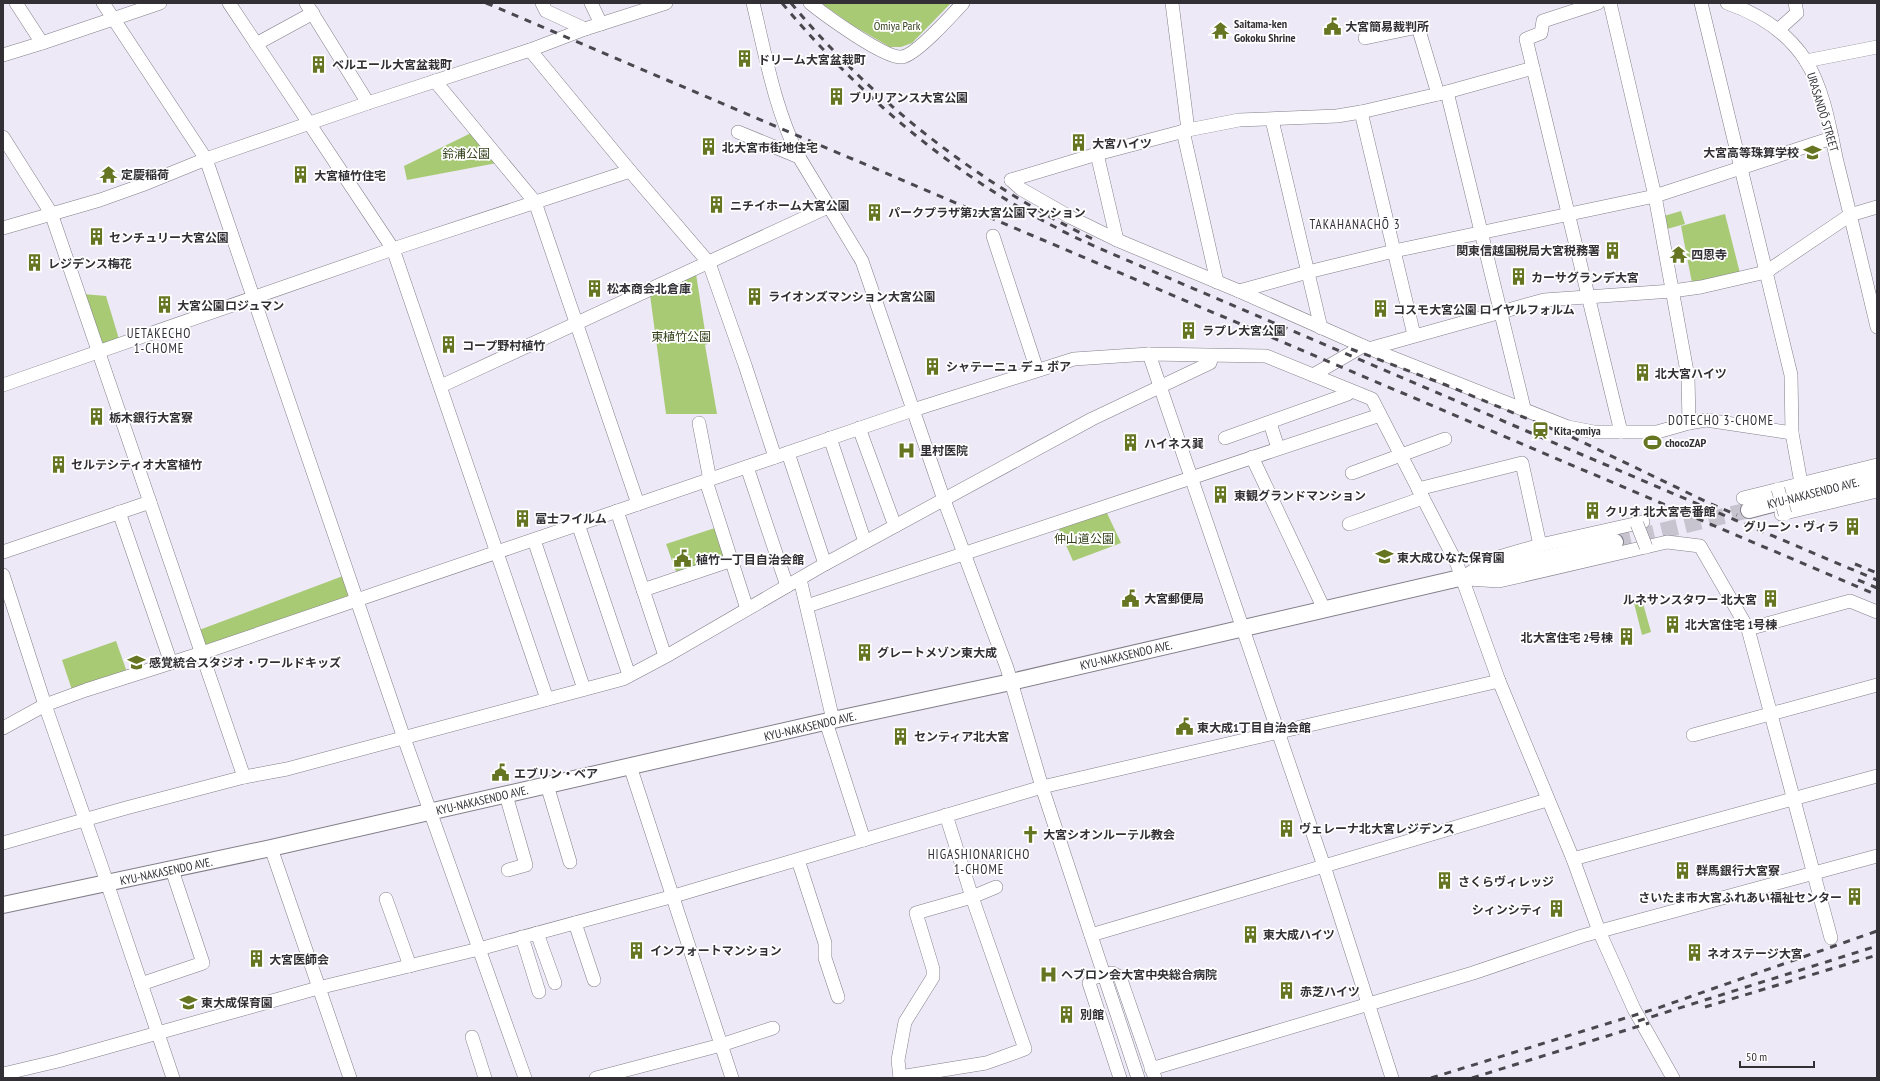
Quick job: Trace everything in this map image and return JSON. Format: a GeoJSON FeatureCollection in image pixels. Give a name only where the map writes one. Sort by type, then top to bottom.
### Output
{"type":"FeatureCollection","features":[{"type":"Feature","properties":{"kind":"main road","name":"KYU-NAKASENDO AVE."},"geometry":{"type":"LineString","coordinates":[[1746,504],[1877,477]]}},
{"type":"Feature","properties":{"kind":"main road","name":"KYU-NAKASENDO AVE."},"geometry":{"type":"LineString","coordinates":[[3,905],[172,870],[829,721],[1011,682],[1324,609],[1462,579],[1615,542]]}},
{"type":"Feature","properties":{"kind":"street"},"geometry":{"type":"LineString","coordinates":[[16,3],[42,44]]}},
{"type":"Feature","properties":{"kind":"street"},"geometry":{"type":"LineString","coordinates":[[104,3],[206,159],[356,600],[525,1078]]}},
{"type":"Feature","properties":{"kind":"street"},"geometry":{"type":"LineString","coordinates":[[3,55],[42,44],[160,3]]}},
{"type":"Feature","properties":{"kind":"street"},"geometry":{"type":"LineString","coordinates":[[229,3],[393,249],[547,699]]}},
{"type":"Feature","properties":{"kind":"street"},"geometry":{"type":"LineString","coordinates":[[542,3],[546,11],[585,29]]}},
{"type":"Feature","properties":{"kind":"street"},"geometry":{"type":"LineString","coordinates":[[591,3],[601,24]]}},
{"type":"Feature","properties":{"kind":"street"},"geometry":{"type":"LineString","coordinates":[[3,228],[114,195],[206,159],[368,103],[530,50],[585,29],[666,3]]}},
{"type":"Feature","properties":{"kind":"street"},"geometry":{"type":"LineString","coordinates":[[753,3],[777,105],[799,157],[862,261],[944,500],[1007,668],[1042,787],[1138,1078]]}},
{"type":"Feature","properties":{"kind":"street"},"geometry":{"type":"LineString","coordinates":[[810,3],[870,44],[891,55],[901,57],[909,55],[919,47],[963,3]]}},
{"type":"Feature","properties":{"kind":"street"},"geometry":{"type":"LineString","coordinates":[[1172,3],[1185,131],[1217,282]]}},
{"type":"Feature","properties":{"kind":"street"},"geometry":{"type":"LineString","coordinates":[[1598,3],[1542,21],[1541,33],[1526,39],[1621,432]]}},
{"type":"Feature","properties":{"kind":"street"},"geometry":{"type":"LineString","coordinates":[[1610,3],[1655,196],[1688,377],[1689,423]]}},
{"type":"Feature","properties":{"kind":"street"},"geometry":{"type":"LineString","coordinates":[[1702,3],[1791,375],[1792,433],[1801,483]]}},
{"type":"Feature","properties":{"kind":"street","name":"URASANDŌ STREET"},"geometry":{"type":"LineString","coordinates":[[1727,3],[1757,16],[1788,38],[1806,61],[1816,80],[1832,138],[1877,327]]}},
{"type":"Feature","properties":{"kind":"street"},"geometry":{"type":"LineString","coordinates":[[1778,30],[1797,13],[1795,3]]}},
{"type":"Feature","properties":{"kind":"street"},"geometry":{"type":"LineString","coordinates":[[256,44],[310,8],[368,103]]}},
{"type":"Feature","properties":{"kind":"street"},"geometry":{"type":"LineString","coordinates":[[1365,38],[1418,27],[1442,93],[1481,233],[1524,408]]}},
{"type":"Feature","properties":{"kind":"street"},"geometry":{"type":"LineString","coordinates":[[1806,61],[1877,47]]}},
{"type":"Feature","properties":{"kind":"street"},"geometry":{"type":"LineString","coordinates":[[530,50],[630,171],[709,263],[745,365],[774,457]]}},
{"type":"Feature","properties":{"kind":"street"},"geometry":{"type":"LineString","coordinates":[[1533,68],[1442,93],[1361,112],[1337,116],[1272,120],[1239,120],[1185,131],[1097,154],[1011,180],[1021,188],[1058,210],[1117,240],[1239,291],[1321,328],[1524,408],[1554,422],[1582,431],[1657,432],[1706,420],[1792,433]]}},
{"type":"Feature","properties":{"kind":"street"},"geometry":{"type":"LineString","coordinates":[[435,82],[535,202],[638,504]]}},
{"type":"Feature","properties":{"kind":"street"},"geometry":{"type":"LineString","coordinates":[[1361,112],[1414,335]]}},
{"type":"Feature","properties":{"kind":"street"},"geometry":{"type":"LineString","coordinates":[[1272,120],[1321,328]]}},
{"type":"Feature","properties":{"kind":"street"},"geometry":{"type":"LineString","coordinates":[[738,132],[799,157]]}},
{"type":"Feature","properties":{"kind":"street"},"geometry":{"type":"LineString","coordinates":[[3,137],[51,213],[244,777]]}},
{"type":"Feature","properties":{"kind":"street"},"geometry":{"type":"LineString","coordinates":[[1239,291],[1308,272],[1394,252],[1655,196],[1832,138]]}},
{"type":"Feature","properties":{"kind":"street"},"geometry":{"type":"LineString","coordinates":[[1097,154],[1117,240]]}},
{"type":"Feature","properties":{"kind":"street"},"geometry":{"type":"LineString","coordinates":[[3,385],[254,299],[393,249],[630,171]]}},
{"type":"Feature","properties":{"kind":"street"},"geometry":{"type":"LineString","coordinates":[[441,386],[830,206]]}},
{"type":"Feature","properties":{"kind":"street"},"geometry":{"type":"LineString","coordinates":[[1313,375],[1368,347],[1544,300],[1672,291],[1701,287],[1766,272],[1850,215],[1877,206]]}},
{"type":"Feature","properties":{"kind":"street"},"geometry":{"type":"LineString","coordinates":[[993,236],[1037,370]]}},
{"type":"Feature","properties":{"kind":"street"},"geometry":{"type":"LineString","coordinates":[[1149,354],[1324,866],[1370,1004],[1392,1078]]}},
{"type":"Feature","properties":{"kind":"street"},"geometry":{"type":"LineString","coordinates":[[3,728],[45,705],[202,653],[859,428],[1074,359],[1149,354],[1266,356],[1372,399],[1457,564],[1499,681],[1572,859],[1599,931],[1634,1009],[1673,1078]]}},
{"type":"Feature","properties":{"kind":"street"},"geometry":{"type":"LineString","coordinates":[[3,844],[84,819],[244,777],[287,769],[623,679],[825,564],[1092,419],[1210,363],[1212,356]]}},
{"type":"Feature","properties":{"kind":"street"},"geometry":{"type":"LineString","coordinates":[[1225,438],[1348,394],[1349,390]]}},
{"type":"Feature","properties":{"kind":"street"},"geometry":{"type":"LineString","coordinates":[[807,606],[1380,415]]}},
{"type":"Feature","properties":{"kind":"street"},"geometry":{"type":"LineString","coordinates":[[699,423],[708,480],[747,609]]}},
{"type":"Feature","properties":{"kind":"street"},"geometry":{"type":"LineString","coordinates":[[1270,423],[1278,448]]}},
{"type":"Feature","properties":{"kind":"street"},"geometry":{"type":"LineString","coordinates":[[859,428],[895,526]]}},
{"type":"Feature","properties":{"kind":"street"},"geometry":{"type":"LineString","coordinates":[[830,438],[865,542]]}},
{"type":"Feature","properties":{"kind":"street"},"geometry":{"type":"LineString","coordinates":[[1352,473],[1445,439]]}},
{"type":"Feature","properties":{"kind":"street"},"geometry":{"type":"LineString","coordinates":[[788,453],[825,564]]}},
{"type":"Feature","properties":{"kind":"street"},"geometry":{"type":"LineString","coordinates":[[1252,457],[1324,609]]}},
{"type":"Feature","properties":{"kind":"street"},"geometry":{"type":"LineString","coordinates":[[1349,524],[1421,493],[1522,463],[1540,545]]}},
{"type":"Feature","properties":{"kind":"street"},"geometry":{"type":"LineString","coordinates":[[1746,504],[1778,489],[1877,465]]}},
{"type":"Feature","properties":{"kind":"street"},"geometry":{"type":"LineString","coordinates":[[747,467],[787,586]]}},
{"type":"Feature","properties":{"kind":"street"},"geometry":{"type":"LineString","coordinates":[[1778,489],[1783,514],[1877,490]]}},
{"type":"Feature","properties":{"kind":"street"},"geometry":{"type":"LineString","coordinates":[[3,552],[150,502]]}},
{"type":"Feature","properties":{"kind":"street"},"geometry":{"type":"LineString","coordinates":[[617,511],[665,656]]}},
{"type":"Feature","properties":{"kind":"street"},"geometry":{"type":"LineString","coordinates":[[119,512],[171,663]]}},
{"type":"Feature","properties":{"kind":"street"},"geometry":{"type":"LineString","coordinates":[[1462,579],[1492,559],[1540,545],[1640,523],[1646,547]]}},
{"type":"Feature","properties":{"kind":"street"},"geometry":{"type":"LineString","coordinates":[[578,524],[629,675]]}},
{"type":"Feature","properties":{"kind":"street"},"geometry":{"type":"LineString","coordinates":[[534,540],[584,689]]}},
{"type":"Feature","properties":{"kind":"street"},"geometry":{"type":"LineString","coordinates":[[1462,579],[1499,581],[1676,540],[1700,546],[1748,629],[1831,938]]}},
{"type":"Feature","properties":{"kind":"street"},"geometry":{"type":"LineString","coordinates":[[643,590],[732,560]]}},
{"type":"Feature","properties":{"kind":"street"},"geometry":{"type":"LineString","coordinates":[[3,575],[45,705],[173,1078]]}},
{"type":"Feature","properties":{"kind":"street"},"geometry":{"type":"LineString","coordinates":[[800,579],[807,606],[829,721],[864,840]]}},
{"type":"Feature","properties":{"kind":"street"},"geometry":{"type":"LineString","coordinates":[[1748,629],[1850,601],[1877,612]]}},
{"type":"Feature","properties":{"kind":"street"},"geometry":{"type":"LineString","coordinates":[[3,1074],[318,988],[479,949],[674,896],[1042,787],[1499,681]]}},
{"type":"Feature","properties":{"kind":"street"},"geometry":{"type":"LineString","coordinates":[[1693,735],[1877,685]]}},
{"type":"Feature","properties":{"kind":"street"},"geometry":{"type":"LineString","coordinates":[[630,766],[674,896],[732,1078]]}},
{"type":"Feature","properties":{"kind":"street"},"geometry":{"type":"LineString","coordinates":[[1572,859],[1794,799],[1875,775]]}},
{"type":"Feature","properties":{"kind":"street"},"geometry":{"type":"LineString","coordinates":[[547,785],[570,862]]}},
{"type":"Feature","properties":{"kind":"street"},"geometry":{"type":"LineString","coordinates":[[506,795],[526,865],[508,870]]}},
{"type":"Feature","properties":{"kind":"street"},"geometry":{"type":"LineString","coordinates":[[1091,935],[1547,800]]}},
{"type":"Feature","properties":{"kind":"street"},"geometry":{"type":"LineString","coordinates":[[946,815],[972,896],[1025,1049],[986,1063],[900,1077],[898,1060],[905,1022],[933,977],[933,969],[916,913],[972,896],[996,887]]}},
{"type":"Feature","properties":{"kind":"street"},"geometry":{"type":"LineString","coordinates":[[271,848],[350,1078]]}},
{"type":"Feature","properties":{"kind":"street"},"geometry":{"type":"LineString","coordinates":[[1119,1078],[1089,983],[1093,978],[1103,975],[1112,973],[1120,977],[1153,1073],[1473,973],[1599,931],[1877,856]]}},
{"type":"Feature","properties":{"kind":"street"},"geometry":{"type":"LineString","coordinates":[[798,860],[825,943],[825,958],[838,997]]}},
{"type":"Feature","properties":{"kind":"street"},"geometry":{"type":"LineString","coordinates":[[141,984],[203,963],[172,870]]}},
{"type":"Feature","properties":{"kind":"street"},"geometry":{"type":"LineString","coordinates":[[386,899],[410,966]]}},
{"type":"Feature","properties":{"kind":"street"},"geometry":{"type":"LineString","coordinates":[[575,923],[594,980]]}},
{"type":"Feature","properties":{"kind":"street"},"geometry":{"type":"LineString","coordinates":[[537,933],[555,983]]}},
{"type":"Feature","properties":{"kind":"street"},"geometry":{"type":"LineString","coordinates":[[522,937],[539,992]]}},
{"type":"Feature","properties":{"kind":"street"},"geometry":{"type":"LineString","coordinates":[[596,1078],[721,1045],[773,1028]]}},
{"type":"Feature","properties":{"kind":"street"},"geometry":{"type":"LineString","coordinates":[[472,1037],[485,1078]]}},
{"type":"Feature","properties":{"kind":"green space","name":"Ōmiya Park"},"geometry":{"type":"Polygon","coordinates":[[[821,3],[951,3],[912,43],[901,47],[890,47],[852,25],[821,3]]]}},
{"type":"Feature","properties":{"kind":"green space","name":"鈴浦公園"},"geometry":{"type":"Polygon","coordinates":[[[471,133],[497,163],[407,180],[404,166],[471,133]]]}},
{"type":"Feature","properties":{"kind":"green space"},"geometry":{"type":"Polygon","coordinates":[[[1681,211],[1685,224],[1667,229],[1664,216],[1681,211]]]}},
{"type":"Feature","properties":{"kind":"green space"},"geometry":{"type":"Polygon","coordinates":[[[1725,214],[1740,273],[1692,283],[1681,226],[1725,214]]]}},
{"type":"Feature","properties":{"kind":"green space","name":"東植竹公園"},"geometry":{"type":"Polygon","coordinates":[[[696,274],[707,344],[705,345],[717,414],[666,414],[650,295],[696,274]]]}},
{"type":"Feature","properties":{"kind":"green space"},"geometry":{"type":"Polygon","coordinates":[[[83,294],[106,296],[119,339],[102,344],[83,294]]]}},
{"type":"Feature","properties":{"kind":"green space","name":"仲山道公園"},"geometry":{"type":"Polygon","coordinates":[[[1106,511],[1121,543],[1073,561],[1058,527],[1106,511]]]}},
{"type":"Feature","properties":{"kind":"green space"},"geometry":{"type":"Polygon","coordinates":[[[718,527],[728,560],[678,577],[666,544],[718,527]]]}},
{"type":"Feature","properties":{"kind":"green space"},"geometry":{"type":"Polygon","coordinates":[[[343,576],[351,598],[204,648],[199,630],[343,576]]]}},
{"type":"Feature","properties":{"kind":"green space"},"geometry":{"type":"Polygon","coordinates":[[[1642,600],[1651,632],[1642,635],[1634,603],[1642,600]]]}},
{"type":"Feature","properties":{"kind":"green space"},"geometry":{"type":"Polygon","coordinates":[[[116,641],[128,675],[73,693],[62,660],[116,641]]]}},
{"type":"Feature","properties":{"kind":"tunnel"},"geometry":{"type":"LineString","coordinates":[[1615,542],[1749,510]]}},
{"type":"Feature","properties":{"kind":"railway"},"geometry":{"type":"LineString","coordinates":[[486,3],[1877,595]]}},
{"type":"Feature","properties":{"kind":"railway"},"geometry":{"type":"LineString","coordinates":[[782,3],[842,68],[907,128],[942,156],[979,182],[1016,206],[1062,231],[1110,253],[1877,580]]}},
{"type":"Feature","properties":{"kind":"railway"},"geometry":{"type":"LineString","coordinates":[[791,3],[823,40],[857,74],[893,107],[931,138],[1012,194],[1054,219],[1097,241]]}},
{"type":"Feature","properties":{"kind":"railway"},"geometry":{"type":"LineString","coordinates":[[1351,349],[1446,385],[1574,438],[1737,515]]}},
{"type":"Feature","properties":{"kind":"railway"},"geometry":{"type":"LineString","coordinates":[[1855,564],[1877,573]]}},
{"type":"Feature","properties":{"kind":"railway"},"geometry":{"type":"LineString","coordinates":[[1858,580],[1877,588]]}},
{"type":"Feature","properties":{"kind":"railway"},"geometry":{"type":"LineString","coordinates":[[1431,1078],[1658,1008],[1877,931]]}},
{"type":"Feature","properties":{"kind":"railway"},"geometry":{"type":"LineString","coordinates":[[1638,1021],[1877,946]]}},
{"type":"Feature","properties":{"kind":"railway"},"geometry":{"type":"LineString","coordinates":[[1705,1007],[1877,955]]}},
{"type":"Feature","properties":{"kind":"railway"},"geometry":{"type":"LineString","coordinates":[[1472,1078],[1649,1023]]}},
{"type":"Feature","properties":{"kind":"place","name":"大宮簡易裁判所"},"geometry":{"type":"Point","coordinates":[1332,26]}},
{"type":"Feature","properties":{"kind":"place","name":"Saitama-ken Gokoku Shrine"},"geometry":{"type":"Point","coordinates":[1221,30]}},
{"type":"Feature","properties":{"kind":"place","name":"ドリーム大宮盆栽町"},"geometry":{"type":"Point","coordinates":[745,59]}},
{"type":"Feature","properties":{"kind":"place","name":"ベルエール大宮盆栽町"},"geometry":{"type":"Point","coordinates":[319,64]}},
{"type":"Feature","properties":{"kind":"place","name":"ブリリアンス大宮公園"},"geometry":{"type":"Point","coordinates":[836,97]}},
{"type":"Feature","properties":{"kind":"place","name":"大宮ハイツ"},"geometry":{"type":"Point","coordinates":[1079,143]}},
{"type":"Feature","properties":{"kind":"place","name":"北大宮市街地住宅"},"geometry":{"type":"Point","coordinates":[709,147]}},
{"type":"Feature","properties":{"kind":"place","name":"大宮高等珠算学校"},"geometry":{"type":"Point","coordinates":[1812,152]}},
{"type":"Feature","properties":{"kind":"place","name":"定慶稲荷"},"geometry":{"type":"Point","coordinates":[108,174]}},
{"type":"Feature","properties":{"kind":"place","name":"大宮植竹住宅"},"geometry":{"type":"Point","coordinates":[301,175]}},
{"type":"Feature","properties":{"kind":"place","name":"ニチイホーム大宮公園"},"geometry":{"type":"Point","coordinates":[717,205]}},
{"type":"Feature","properties":{"kind":"place","name":"パークプラザ第2大宮公園マンション"},"geometry":{"type":"Point","coordinates":[875,212]}},
{"type":"Feature","properties":{"kind":"place","name":"センチュリー大宮公園"},"geometry":{"type":"Point","coordinates":[96,237]}},
{"type":"Feature","properties":{"kind":"place","name":"関東信越国税局大宮税務署"},"geometry":{"type":"Point","coordinates":[1613,250]}},
{"type":"Feature","properties":{"kind":"place","name":"四恩寺"},"geometry":{"type":"Point","coordinates":[1678,254]}},
{"type":"Feature","properties":{"kind":"place","name":"レジデンス梅花"},"geometry":{"type":"Point","coordinates":[35,263]}},
{"type":"Feature","properties":{"kind":"place","name":"カーサグランデ大宮"},"geometry":{"type":"Point","coordinates":[1518,277]}},
{"type":"Feature","properties":{"kind":"place","name":"松本商会北倉庫"},"geometry":{"type":"Point","coordinates":[594,288]}},
{"type":"Feature","properties":{"kind":"place","name":"ライオンズマンション大宮公園"},"geometry":{"type":"Point","coordinates":[755,296]}},
{"type":"Feature","properties":{"kind":"place","name":"大宮公園ロジュマン"},"geometry":{"type":"Point","coordinates":[164,305]}},
{"type":"Feature","properties":{"kind":"place","name":"コスモ大宮公園 ロイヤルフォルム"},"geometry":{"type":"Point","coordinates":[1380,309]}},
{"type":"Feature","properties":{"kind":"place","name":"ラプレ大宮公園"},"geometry":{"type":"Point","coordinates":[1189,330]}},
{"type":"Feature","properties":{"kind":"place","name":"コープ野村植竹"},"geometry":{"type":"Point","coordinates":[449,345]}},
{"type":"Feature","properties":{"kind":"place","name":"シャテーニュ デュ ボア"},"geometry":{"type":"Point","coordinates":[933,366]}},
{"type":"Feature","properties":{"kind":"place","name":"北大宮ハイツ"},"geometry":{"type":"Point","coordinates":[1642,373]}},
{"type":"Feature","properties":{"kind":"place","name":"栃木銀行大宮寮"},"geometry":{"type":"Point","coordinates":[96,417]}},
{"type":"Feature","properties":{"kind":"place","name":"Kita-omiya"},"geometry":{"type":"Point","coordinates":[1541,430]}},
{"type":"Feature","properties":{"kind":"place","name":"chocoZAP"},"geometry":{"type":"Point","coordinates":[1652,442]}},
{"type":"Feature","properties":{"kind":"place","name":"ハイネス巽"},"geometry":{"type":"Point","coordinates":[1131,443]}},
{"type":"Feature","properties":{"kind":"place","name":"里村医院"},"geometry":{"type":"Point","coordinates":[907,450]}},
{"type":"Feature","properties":{"kind":"place","name":"セルテシティオ大宮植竹"},"geometry":{"type":"Point","coordinates":[58,464]}},
{"type":"Feature","properties":{"kind":"place","name":"東観グランドマンション"},"geometry":{"type":"Point","coordinates":[1221,495]}},
{"type":"Feature","properties":{"kind":"place","name":"クリオ 北大宮壱番館"},"geometry":{"type":"Point","coordinates":[1592,511]}},
{"type":"Feature","properties":{"kind":"place","name":"富士フイルム"},"geometry":{"type":"Point","coordinates":[522,518]}},
{"type":"Feature","properties":{"kind":"place","name":"グリーン・ヴィラ"},"geometry":{"type":"Point","coordinates":[1852,526]}},
{"type":"Feature","properties":{"kind":"place","name":"東大成ひなた保育園"},"geometry":{"type":"Point","coordinates":[1384,557]}},
{"type":"Feature","properties":{"kind":"place","name":"植竹一丁目自治会館"},"geometry":{"type":"Point","coordinates":[683,559]}},
{"type":"Feature","properties":{"kind":"place","name":"大宮郵便局"},"geometry":{"type":"Point","coordinates":[1131,598]}},
{"type":"Feature","properties":{"kind":"place","name":"ルネサンスタワー 北大宮"},"geometry":{"type":"Point","coordinates":[1770,599]}},
{"type":"Feature","properties":{"kind":"place","name":"北大宮住宅 1号棟"},"geometry":{"type":"Point","coordinates":[1672,624]}},
{"type":"Feature","properties":{"kind":"place","name":"北大宮住宅 2号棟"},"geometry":{"type":"Point","coordinates":[1626,637]}},
{"type":"Feature","properties":{"kind":"place","name":"グレートメゾン東大成"},"geometry":{"type":"Point","coordinates":[864,652]}},
{"type":"Feature","properties":{"kind":"place","name":"感覚統合スタジオ・ワールドキッズ"},"geometry":{"type":"Point","coordinates":[136,662]}},
{"type":"Feature","properties":{"kind":"place","name":"東大成1丁目自治会館"},"geometry":{"type":"Point","coordinates":[1184,727]}},
{"type":"Feature","properties":{"kind":"place","name":"センティア北大宮"},"geometry":{"type":"Point","coordinates":[901,736]}},
{"type":"Feature","properties":{"kind":"place","name":"エブリン・ベア"},"geometry":{"type":"Point","coordinates":[501,773]}},
{"type":"Feature","properties":{"kind":"place","name":"ヴェレーナ北大宮レジデンス"},"geometry":{"type":"Point","coordinates":[1286,828]}},
{"type":"Feature","properties":{"kind":"place","name":"大宮シオンルーテル教会"},"geometry":{"type":"Point","coordinates":[1030,834]}},
{"type":"Feature","properties":{"kind":"place","name":"群馬銀行大宮寮"},"geometry":{"type":"Point","coordinates":[1683,870]}},
{"type":"Feature","properties":{"kind":"place","name":"さくらヴィレッジ"},"geometry":{"type":"Point","coordinates":[1445,881]}},
{"type":"Feature","properties":{"kind":"place","name":"さいたま市大宮ふれあい福祉センター"},"geometry":{"type":"Point","coordinates":[1855,897]}},
{"type":"Feature","properties":{"kind":"place","name":"シィンシティ"},"geometry":{"type":"Point","coordinates":[1556,909]}},
{"type":"Feature","properties":{"kind":"place","name":"東大成ハイツ"},"geometry":{"type":"Point","coordinates":[1250,934]}},
{"type":"Feature","properties":{"kind":"place","name":"インフォートマンション"},"geometry":{"type":"Point","coordinates":[637,950]}},
{"type":"Feature","properties":{"kind":"place","name":"ネオステージ大宮"},"geometry":{"type":"Point","coordinates":[1694,953]}},
{"type":"Feature","properties":{"kind":"place","name":"大宮医師会"},"geometry":{"type":"Point","coordinates":[256,959]}},
{"type":"Feature","properties":{"kind":"place","name":"ヘブロン会大宮中央総合病院"},"geometry":{"type":"Point","coordinates":[1048,974]}},
{"type":"Feature","properties":{"kind":"place","name":"赤芝ハイツ"},"geometry":{"type":"Point","coordinates":[1287,991]}},
{"type":"Feature","properties":{"kind":"place","name":"東大成保育園"},"geometry":{"type":"Point","coordinates":[188,1002]}},
{"type":"Feature","properties":{"kind":"place","name":"別館"},"geometry":{"type":"Point","coordinates":[1067,1014]}},
{"type":"Feature","properties":{"kind":"district","name":"TAKAHANACHŌ 3"},"geometry":{"type":"Point","coordinates":[1355,224]}},
{"type":"Feature","properties":{"kind":"district","name":"UETAKECHO 1-CHOME"},"geometry":{"type":"Point","coordinates":[159,340]}},
{"type":"Feature","properties":{"kind":"district","name":"DOTECHO 3-CHOME"},"geometry":{"type":"Point","coordinates":[1721,420]}},
{"type":"Feature","properties":{"kind":"district","name":"HIGASHIONARICHO 1-CHOME"},"geometry":{"type":"Point","coordinates":[979,862]}}]}
